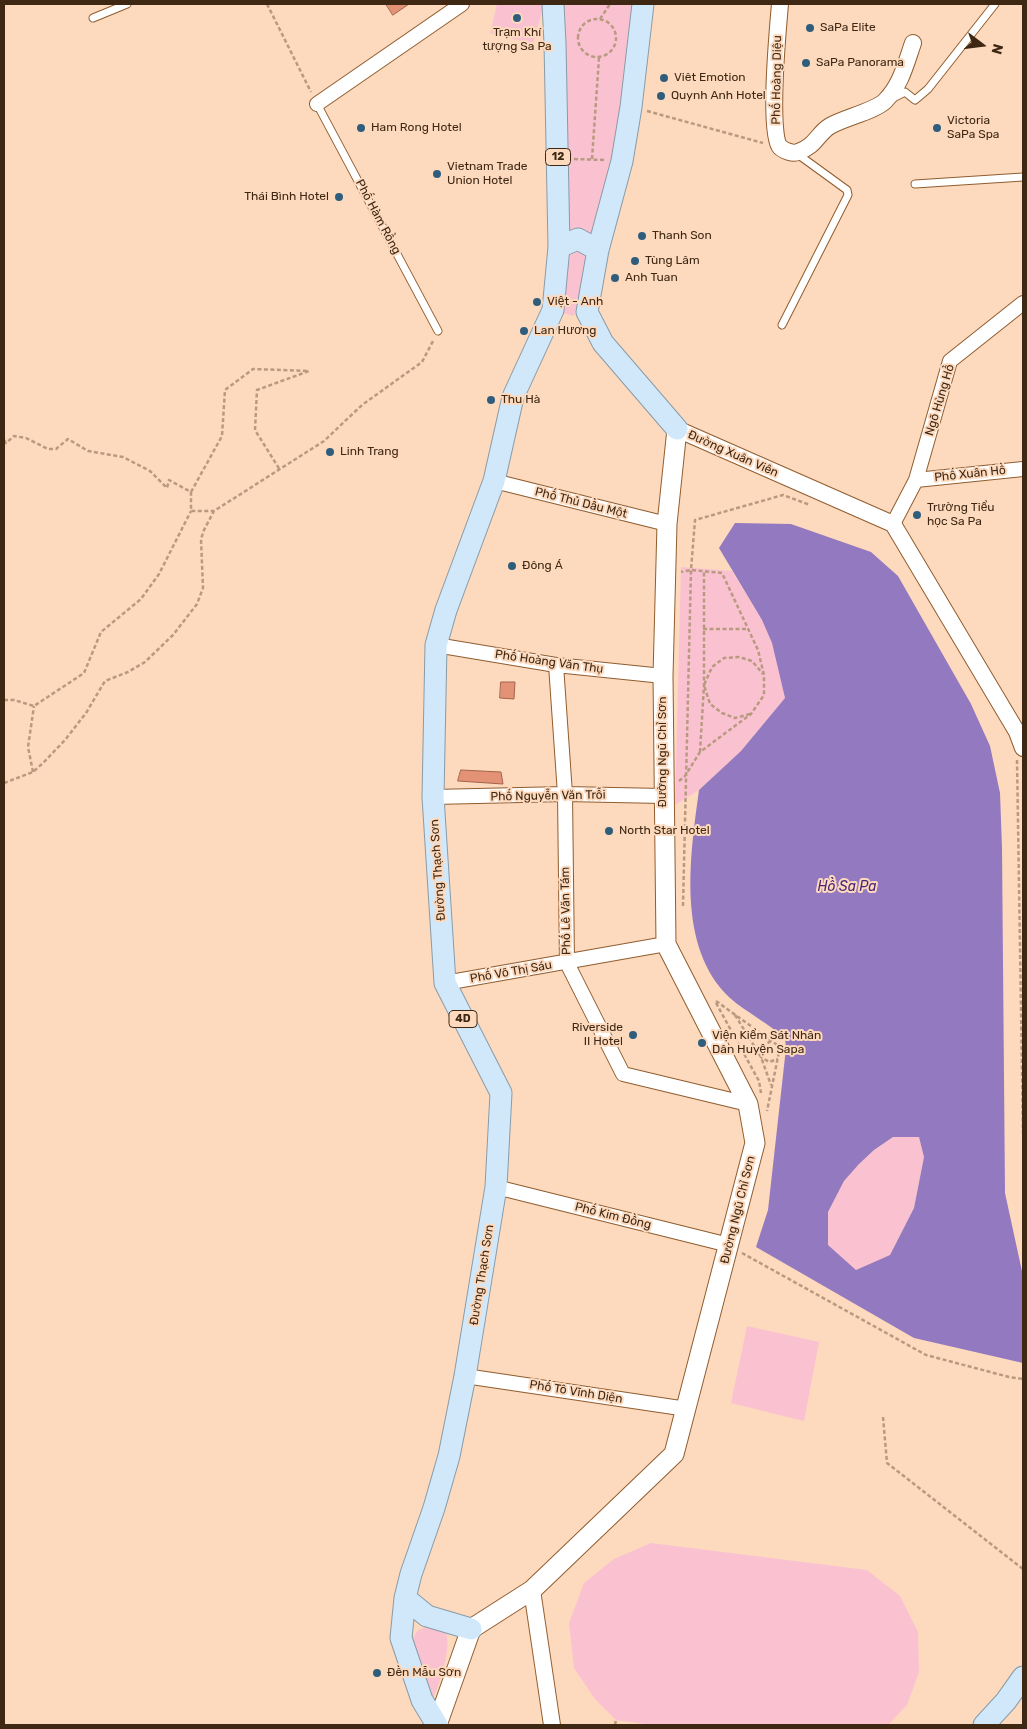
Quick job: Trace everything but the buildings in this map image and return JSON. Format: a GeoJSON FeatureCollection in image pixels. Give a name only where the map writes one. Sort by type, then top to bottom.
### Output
{"type":"FeatureCollection","features":[{"type":"Feature","properties":{"kind":"main road","name":"Đường Thạch Sơn"},"geometry":{"type":"LineString","coordinates":[[437,1725],[422,1700],[401,1638],[405,1598],[410,1574],[434,1508],[449,1456],[465,1376],[496,1187],[501,1093],[445,983],[433,798],[436,645],[446,610],[494,481],[513,397],[553,310],[559,247],[553,4]]}},
{"type":"Feature","properties":{"kind":"main road","name":"Đường Xuân Viên"},"geometry":{"type":"LineString","coordinates":[[643,4],[631,107],[622,161],[598,250],[587,312],[603,343],[677,429]]}},
{"type":"Feature","properties":{"kind":"main road"},"geometry":{"type":"LineString","coordinates":[[559,247],[578,239],[598,250]]}},
{"type":"Feature","properties":{"kind":"main road","name":"Đường Ngũ Chỉ Sơn"},"geometry":{"type":"LineString","coordinates":[[470,1630],[532,1590],[674,1454],[737,1245],[755,1143],[758,1103],[666,944],[663,676],[668,524],[677,429]]}},
{"type":"Feature","properties":{"kind":"main road"},"geometry":{"type":"LineString","coordinates":[[405,1598],[426,1616],[470,1630],[437,1725]]}},
{"type":"Feature","properties":{"kind":"main road"},"geometry":{"type":"LineString","coordinates":[[984,1725],[1006,1701],[1023,1677]]}},
{"type":"Feature","properties":{"kind":"street"},"geometry":{"type":"LineString","coordinates":[[317,104],[462,4]]}},
{"type":"Feature","properties":{"kind":"street","name":"Phố Hoàng Diệu"},"geometry":{"type":"LineString","coordinates":[[780,4],[775,86],[776,139],[788,151]]}},
{"type":"Feature","properties":{"kind":"street"},"geometry":{"type":"LineString","coordinates":[[788,151],[811,147],[828,127],[884,102],[898,85],[913,43]]}},
{"type":"Feature","properties":{"kind":"street","name":"Ngõ Hùng Hồ"},"geometry":{"type":"LineString","coordinates":[[893,524],[916,480],[950,361],[1023,303]]}},
{"type":"Feature","properties":{"kind":"street","name":"Đường Xuân Viên"},"geometry":{"type":"LineString","coordinates":[[677,429],[893,524]]}},
{"type":"Feature","properties":{"kind":"street","name":"Phố Xuân Hồ"},"geometry":{"type":"LineString","coordinates":[[916,480],[1023,469]]}},
{"type":"Feature","properties":{"kind":"street","name":"Phố Thủ Dầu Một"},"geometry":{"type":"LineString","coordinates":[[494,481],[668,524]]}},
{"type":"Feature","properties":{"kind":"street"},"geometry":{"type":"LineString","coordinates":[[893,524],[1017,732],[1020,753]]}},
{"type":"Feature","properties":{"kind":"street","name":"Phố Hoàng Văn Thụ"},"geometry":{"type":"LineString","coordinates":[[436,645],[556,665],[663,676]]}},
{"type":"Feature","properties":{"kind":"street","name":"Phố Lê Văn Tám"},"geometry":{"type":"LineString","coordinates":[[556,665],[565,794],[567,963],[623,1074],[758,1103]]}},
{"type":"Feature","properties":{"kind":"street","name":"Phố Nguyễn Văn Trỗi"},"geometry":{"type":"LineString","coordinates":[[433,798],[565,794],[663,796]]}},
{"type":"Feature","properties":{"kind":"street","name":"Phố Võ Thị Sáu"},"geometry":{"type":"LineString","coordinates":[[445,983],[567,963],[666,944]]}},
{"type":"Feature","properties":{"kind":"street","name":"Phố Kim Đồng"},"geometry":{"type":"LineString","coordinates":[[496,1187],[737,1245]]}},
{"type":"Feature","properties":{"kind":"street","name":"Phố Tô Vĩnh Diện"},"geometry":{"type":"LineString","coordinates":[[465,1376],[687,1409]]}},
{"type":"Feature","properties":{"kind":"street"},"geometry":{"type":"LineString","coordinates":[[532,1590],[552,1725]]}},
{"type":"Feature","properties":{"kind":"lane"},"geometry":{"type":"LineString","coordinates":[[93,18],[127,4]]}},
{"type":"Feature","properties":{"kind":"lane"},"geometry":{"type":"LineString","coordinates":[[884,102],[905,92],[915,100],[928,89],[995,4]]}},
{"type":"Feature","properties":{"kind":"lane","name":"Phố Hàm Rồng"},"geometry":{"type":"LineString","coordinates":[[317,104],[438,331]]}},
{"type":"Feature","properties":{"kind":"lane"},"geometry":{"type":"LineString","coordinates":[[782,325],[848,195],[847,190],[788,151]]}},
{"type":"Feature","properties":{"kind":"lane"},"geometry":{"type":"LineString","coordinates":[[914,184],[1023,177]]}},
{"type":"Feature","properties":{"kind":"path"},"geometry":{"type":"LineString","coordinates":[[267,4],[317,104]]}},
{"type":"Feature","properties":{"kind":"path"},"geometry":{"type":"LineString","coordinates":[[600,19],[610,4]]}},
{"type":"Feature","properties":{"kind":"path"},"geometry":{"type":"LineString","coordinates":[[600,19],[612,27],[616,33],[616,40],[611,52],[599,58],[591,57],[580,48],[578,41],[579,32],[584,24],[600,19]]}},
{"type":"Feature","properties":{"kind":"path"},"geometry":{"type":"LineString","coordinates":[[592,159],[599,58]]}},
{"type":"Feature","properties":{"kind":"path"},"geometry":{"type":"LineString","coordinates":[[631,107],[788,151]]}},
{"type":"Feature","properties":{"kind":"path"},"geometry":{"type":"LineString","coordinates":[[4,782],[33,772],[65,740],[86,713],[105,681],[128,672],[145,662],[173,634],[198,604],[203,588],[201,539],[214,511],[324,441],[362,405],[422,362],[438,331]]}},
{"type":"Feature","properties":{"kind":"path"},"geometry":{"type":"LineString","coordinates":[[33,772],[28,747],[34,706],[84,673],[101,632],[141,598],[159,574],[190,511],[191,492],[222,436],[225,390],[254,368],[308,371],[257,390],[255,430],[280,470]]}},
{"type":"Feature","properties":{"kind":"path"},"geometry":{"type":"LineString","coordinates":[[4,440],[6,443],[14,436],[26,438],[48,449],[56,449],[68,439],[88,451],[123,457],[150,471],[167,488],[169,480],[191,492]]}},
{"type":"Feature","properties":{"kind":"path"},"geometry":{"type":"LineString","coordinates":[[683,913],[691,570],[695,520],[783,495],[810,505]]}},
{"type":"Feature","properties":{"kind":"path"},"geometry":{"type":"LineString","coordinates":[[190,511],[214,511]]}},
{"type":"Feature","properties":{"kind":"path"},"geometry":{"type":"LineString","coordinates":[[686,776],[700,752],[751,714],[764,695],[764,675],[758,650],[722,574],[691,570]]}},
{"type":"Feature","properties":{"kind":"path"},"geometry":{"type":"LineString","coordinates":[[700,752],[704,685],[704,571]]}},
{"type":"Feature","properties":{"kind":"path"},"geometry":{"type":"LineString","coordinates":[[703,629],[748,629]]}},
{"type":"Feature","properties":{"kind":"path"},"geometry":{"type":"LineString","coordinates":[[751,714],[735,718],[722,713],[710,704],[704,685],[712,667],[724,658],[739,658],[752,661],[764,675]]}},
{"type":"Feature","properties":{"kind":"path"},"geometry":{"type":"LineString","coordinates":[[4,700],[14,700],[34,706]]}},
{"type":"Feature","properties":{"kind":"path"},"geometry":{"type":"LineString","coordinates":[[1020,753],[1023,1133]]}},
{"type":"Feature","properties":{"kind":"path"},"geometry":{"type":"LineString","coordinates":[[714,1000],[734,1014],[780,1047],[766,1115],[758,1103],[759,1081],[714,1000]]}},
{"type":"Feature","properties":{"kind":"path"},"geometry":{"type":"LineString","coordinates":[[734,1014],[761,1058],[771,1086]]}},
{"type":"Feature","properties":{"kind":"path"},"geometry":{"type":"LineString","coordinates":[[761,1058],[761,1047],[771,1041]]}},
{"type":"Feature","properties":{"kind":"path"},"geometry":{"type":"LineString","coordinates":[[761,1058],[769,1062],[778,1059]]}},
{"type":"Feature","properties":{"kind":"path"},"geometry":{"type":"LineString","coordinates":[[737,1245],[742,1254],[899,1342],[926,1355],[1023,1380]]}},
{"type":"Feature","properties":{"kind":"path"},"geometry":{"type":"LineString","coordinates":[[883,1417],[887,1463],[1023,1569]]}},
{"type":"Feature","properties":{"kind":"path"},"geometry":{"type":"LineString","coordinates":[[615,1725],[616,1720]]}},
{"type":"Feature","properties":{"kind":"shaded area","name":"Trạm Khí tượng Sa Pa"},"geometry":{"type":"Polygon","coordinates":[[[497,4],[544,4],[533,44],[490,33],[497,4]]]}},
{"type":"Feature","properties":{"kind":"shaded area"},"geometry":{"type":"Polygon","coordinates":[[[558,4],[637,4],[614,166],[597,223],[591,233],[568,230],[558,4]]]}},
{"type":"Feature","properties":{"kind":"shaded area"},"geometry":{"type":"Polygon","coordinates":[[[582,250],[588,262],[574,316],[559,312],[570,255],[582,250]]]}},
{"type":"Feature","properties":{"kind":"shaded area"},"geometry":{"type":"Polygon","coordinates":[[[681,567],[732,571],[762,620],[772,643],[785,698],[741,751],[699,790],[675,805],[681,567]]]}},
{"type":"Feature","properties":{"kind":"shaded area"},"geometry":{"type":"Polygon","coordinates":[[[893,1137],[919,1137],[924,1157],[914,1208],[890,1255],[856,1270],[828,1245],[828,1212],[844,1181],[874,1150],[893,1137]]]}},
{"type":"Feature","properties":{"kind":"shaded area"},"geometry":{"type":"Polygon","coordinates":[[[747,1326],[819,1342],[804,1421],[731,1403],[747,1326]]]}},
{"type":"Feature","properties":{"kind":"shaded area"},"geometry":{"type":"Polygon","coordinates":[[[651,1543],[867,1570],[900,1596],[918,1632],[919,1672],[907,1705],[888,1725],[652,1725],[616,1720],[595,1699],[574,1668],[569,1623],[584,1583],[614,1559],[651,1543]]]}},
{"type":"Feature","properties":{"kind":"shaded area"},"geometry":{"type":"Polygon","coordinates":[[[433,1625],[446,1633],[447,1647],[440,1682],[434,1696],[430,1697],[426,1690],[413,1638],[418,1630],[433,1625]]]}},
{"type":"Feature","properties":{"kind":"water","name":"Hồ Sa Pa"},"geometry":{"type":"Polygon","coordinates":[[[735,523],[791,524],[871,552],[898,576],[971,704],[990,746],[1000,793],[1002,848],[1005,1193],[1023,1276],[1023,1363],[914,1338],[756,1247],[768,1210],[786,1048],[785,1039],[730,998],[713,977],[701,953],[694,927],[691,900],[692,843],[699,790],[741,751],[785,698],[772,643],[762,620],[719,548],[735,523]],[[893,1137],[874,1150],[844,1181],[828,1212],[828,1245],[856,1270],[890,1255],[914,1208],[924,1157],[919,1137],[893,1137]]]}},
{"type":"Feature","properties":{"kind":"place","name":"Trạm Khí tượng Sa Pa"},"geometry":{"type":"Point","coordinates":[517,18]}},
{"type":"Feature","properties":{"kind":"place","name":"SaPa Elite"},"geometry":{"type":"Point","coordinates":[810,28]}},
{"type":"Feature","properties":{"kind":"place","name":"SaPa Panorama"},"geometry":{"type":"Point","coordinates":[806,63]}},
{"type":"Feature","properties":{"kind":"place","name":"Viêt Emotion"},"geometry":{"type":"Point","coordinates":[664,78]}},
{"type":"Feature","properties":{"kind":"place","name":"Quynh Anh Hotel"},"geometry":{"type":"Point","coordinates":[661,96]}},
{"type":"Feature","properties":{"kind":"place","name":"Ham Rong Hotel"},"geometry":{"type":"Point","coordinates":[361,128]}},
{"type":"Feature","properties":{"kind":"place","name":"Victoria SaPa Spa"},"geometry":{"type":"Point","coordinates":[937,128]}},
{"type":"Feature","properties":{"kind":"place","name":"Vietnam Trade Union Hotel"},"geometry":{"type":"Point","coordinates":[437,174]}},
{"type":"Feature","properties":{"kind":"place","name":"Thái Bình Hotel"},"geometry":{"type":"Point","coordinates":[339,197]}},
{"type":"Feature","properties":{"kind":"place","name":"Thanh Son"},"geometry":{"type":"Point","coordinates":[642,236]}},
{"type":"Feature","properties":{"kind":"place","name":"Tùng Lâm"},"geometry":{"type":"Point","coordinates":[635,261]}},
{"type":"Feature","properties":{"kind":"place","name":"Anh Tuan"},"geometry":{"type":"Point","coordinates":[615,278]}},
{"type":"Feature","properties":{"kind":"place","name":"Việt - Anh"},"geometry":{"type":"Point","coordinates":[537,302]}},
{"type":"Feature","properties":{"kind":"place","name":"Lan Hương"},"geometry":{"type":"Point","coordinates":[524,331]}},
{"type":"Feature","properties":{"kind":"place","name":"Thu Hà"},"geometry":{"type":"Point","coordinates":[491,400]}},
{"type":"Feature","properties":{"kind":"place","name":"Linh Trang"},"geometry":{"type":"Point","coordinates":[330,452]}},
{"type":"Feature","properties":{"kind":"place","name":"Trường Tiểu học Sa Pa"},"geometry":{"type":"Point","coordinates":[917,515]}},
{"type":"Feature","properties":{"kind":"place","name":"Đông Á"},"geometry":{"type":"Point","coordinates":[512,566]}},
{"type":"Feature","properties":{"kind":"place","name":"North Star Hotel"},"geometry":{"type":"Point","coordinates":[609,831]}},
{"type":"Feature","properties":{"kind":"place","name":"Riverside II Hotel"},"geometry":{"type":"Point","coordinates":[633,1035]}},
{"type":"Feature","properties":{"kind":"place","name":"Viện Kiểm Sát Nhân Dân Huyện Sapa"},"geometry":{"type":"Point","coordinates":[702,1043]}},
{"type":"Feature","properties":{"kind":"place","name":"Đền Mẫu Sơn"},"geometry":{"type":"Point","coordinates":[377,1673]}}]}
